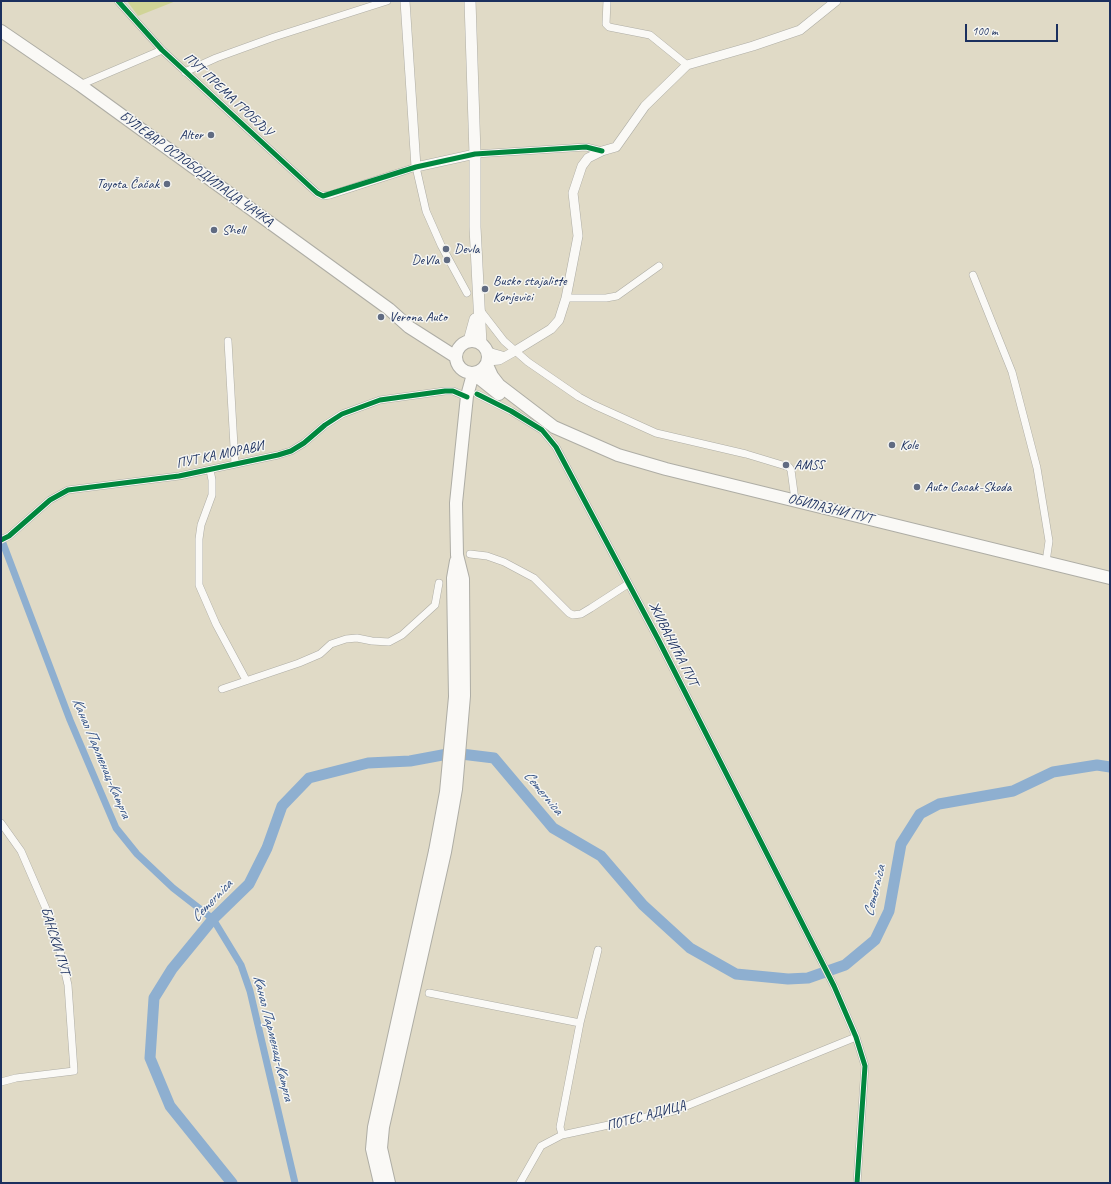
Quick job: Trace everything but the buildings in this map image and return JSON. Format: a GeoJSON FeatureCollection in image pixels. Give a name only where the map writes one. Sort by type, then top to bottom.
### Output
{"type":"FeatureCollection","features":[{"type":"Feature","properties":{"kind":"main road"},"geometry":{"type":"LineString","coordinates":[[470,1],[475,154],[475,227],[473,236],[477,308],[486,356],[494,380],[548,428]]}},
{"type":"Feature","properties":{"kind":"main road","name":"БУЛЕВАР ОСЛОБОДИЛАЦА ЧАЧКА"},"geometry":{"type":"LineString","coordinates":[[1,31],[80,85],[389,309],[409,327],[434,345],[456,357]]}},
{"type":"Feature","properties":{"kind":"main road"},"geometry":{"type":"LineString","coordinates":[[477,308],[475,322],[465,343],[458,350],[456,357],[458,365],[548,428]]}},
{"type":"Feature","properties":{"kind":"main road","name":"БУЛЕВАР ОСЛОБОДИЛАЦА ЧАЧКА"},"geometry":{"type":"LineString","coordinates":[[389,309],[396,311],[442,342],[465,343]]}},
{"type":"Feature","properties":{"kind":"main road"},"geometry":{"type":"LineString","coordinates":[[465,343],[486,356]]}},
{"type":"Feature","properties":{"kind":"main road"},"geometry":{"type":"LineString","coordinates":[[470,372],[481,372],[486,356]]}},
{"type":"Feature","properties":{"kind":"main road"},"geometry":{"type":"LineString","coordinates":[[470,372],[463,389],[470,395]]}},
{"type":"Feature","properties":{"kind":"main road"},"geometry":{"type":"LineString","coordinates":[[389,1183],[381,1148],[385,1121],[445,852],[459,697],[462,579],[457,555],[456,503],[470,395],[477,389],[492,388]]}},
{"type":"Feature","properties":{"kind":"main road","name":"ОБИЛАЗНИ ПУТ"},"geometry":{"type":"LineString","coordinates":[[548,428],[627,457],[1110,578]]}},
{"type":"Feature","properties":{"kind":"main road"},"geometry":{"type":"LineString","coordinates":[[380,1183],[372,1149],[374,1127],[435,851],[451,790]]}},
{"type":"Feature","properties":{"kind":"street","name":"ПУТ ПРЕМА ГРОБЉУ"},"geometry":{"type":"LineString","coordinates":[[118,1],[162,50],[317,193],[323,196],[330,195],[416,167]]}},
{"type":"Feature","properties":{"kind":"street"},"geometry":{"type":"LineString","coordinates":[[185,72],[216,58],[274,37],[387,1]]}},
{"type":"Feature","properties":{"kind":"street"},"geometry":{"type":"LineString","coordinates":[[404,1],[416,167],[426,211],[442,246],[467,293]]}},
{"type":"Feature","properties":{"kind":"street"},"geometry":{"type":"LineString","coordinates":[[607,1],[606,24],[608,27],[650,35],[687,65]]}},
{"type":"Feature","properties":{"kind":"street"},"geometry":{"type":"LineString","coordinates":[[486,356],[499,360],[502,356],[515,351],[551,329],[559,320],[566,298],[578,236],[573,193],[582,166],[588,158],[602,151],[616,147],[645,106],[687,65],[753,46],[800,30],[836,1]]}},
{"type":"Feature","properties":{"kind":"street"},"geometry":{"type":"LineString","coordinates":[[80,85],[162,50]]}},
{"type":"Feature","properties":{"kind":"street"},"geometry":{"type":"LineString","coordinates":[[416,167],[475,154],[534,149],[586,147],[602,151]]}},
{"type":"Feature","properties":{"kind":"street"},"geometry":{"type":"LineString","coordinates":[[566,298],[606,298],[616,296],[659,266]]}},
{"type":"Feature","properties":{"kind":"street"},"geometry":{"type":"LineString","coordinates":[[973,275],[1012,372],[1038,468],[1049,541],[1046,562]]}},
{"type":"Feature","properties":{"kind":"street"},"geometry":{"type":"LineString","coordinates":[[477,308],[515,351],[579,397],[656,433],[746,454],[788,466],[792,470],[795,500]]}},
{"type":"Feature","properties":{"kind":"street"},"geometry":{"type":"LineString","coordinates":[[228,341],[235,464]]}},
{"type":"Feature","properties":{"kind":"street","name":"ПУТ КА МОРАВИ"},"geometry":{"type":"LineString","coordinates":[[3,539],[50,500],[68,490],[179,476],[291,451],[342,414],[380,400],[445,391]]}},
{"type":"Feature","properties":{"kind":"street","name":"ЖИВАНИЋА ПУТ"},"geometry":{"type":"LineString","coordinates":[[445,391],[453,391],[470,395],[508,409],[548,428],[559,452],[811,938],[856,1037]]}},
{"type":"Feature","properties":{"kind":"street"},"geometry":{"type":"LineString","coordinates":[[210,470],[212,495],[201,525],[199,539],[199,585],[216,624],[246,680]]}},
{"type":"Feature","properties":{"kind":"street"},"geometry":{"type":"LineString","coordinates":[[470,554],[487,556],[504,562],[534,578],[569,613],[573,615],[591,608],[628,584]]}},
{"type":"Feature","properties":{"kind":"street"},"geometry":{"type":"LineString","coordinates":[[222,689],[299,663],[320,654],[331,644],[346,639],[357,638],[389,642],[402,635],[435,605],[439,583]]}},
{"type":"Feature","properties":{"kind":"street","name":"БАНСКИ ПУТ"},"geometry":{"type":"LineString","coordinates":[[1,823],[21,851],[50,918],[61,955],[68,985],[74,1071],[16,1078],[1,1082]]}},
{"type":"Feature","properties":{"kind":"street"},"geometry":{"type":"LineString","coordinates":[[562,1135],[560,1127],[580,1023],[598,950]]}},
{"type":"Feature","properties":{"kind":"street"},"geometry":{"type":"LineString","coordinates":[[429,993],[580,1023]]}},
{"type":"Feature","properties":{"kind":"street"},"geometry":{"type":"LineString","coordinates":[[856,1037],[864,1060],[865,1070],[857,1183]]}},
{"type":"Feature","properties":{"kind":"street","name":"ПОТЕС АДИЦА"},"geometry":{"type":"LineString","coordinates":[[520,1183],[541,1146],[562,1135],[674,1111],[856,1037]]}},
{"type":"Feature","properties":{"kind":"green space"},"geometry":{"type":"Polygon","coordinates":[[[127,1],[176,1],[138,16],[127,1]]]}},
{"type":"Feature","properties":{"kind":"waterway","name":"Канал Парменац-Катрга"},"geometry":{"type":"LineString","coordinates":[[1,538],[70,720],[116,828],[137,854],[173,888],[213,919],[241,965],[250,991],[295,1183]]}},
{"type":"Feature","properties":{"kind":"waterway","name":"Cemernica"},"geometry":{"type":"LineString","coordinates":[[232,1183],[170,1106],[150,1058],[154,998],[172,969],[213,919],[249,884],[267,848],[282,806],[309,778],[368,763],[410,761],[453,753],[494,758],[553,828],[601,856],[643,905],[690,948],[736,974],[788,979],[808,978],[845,965],[875,940],[889,911],[901,844],[920,814],[939,804],[1013,791],[1053,772],[1097,765],[1110,767]]}},
{"type":"Feature","properties":{"kind":"cycle path"},"geometry":{"type":"LineString","coordinates":[[118,1],[162,50],[317,193],[323,196],[416,167],[475,154],[586,147],[602,151]]}},
{"type":"Feature","properties":{"kind":"cycle path"},"geometry":{"type":"LineString","coordinates":[[1,540],[9,536],[50,500],[68,490],[179,476],[278,455],[291,451],[304,443],[325,425],[342,414],[380,400],[445,391],[453,391],[467,397]]}},
{"type":"Feature","properties":{"kind":"cycle path"},"geometry":{"type":"LineString","coordinates":[[477,394],[511,411],[542,430],[556,447],[658,639],[834,986],[856,1037],[865,1066],[857,1183]]}},
{"type":"Feature","properties":{"kind":"place","name":"Alter"},"geometry":{"type":"Point","coordinates":[211,135]}},
{"type":"Feature","properties":{"kind":"place","name":"Toyota Čačak"},"geometry":{"type":"Point","coordinates":[167,184]}},
{"type":"Feature","properties":{"kind":"place","name":"Shell"},"geometry":{"type":"Point","coordinates":[214,230]}},
{"type":"Feature","properties":{"kind":"place","name":"Devla"},"geometry":{"type":"Point","coordinates":[446,249]}},
{"type":"Feature","properties":{"kind":"place","name":"DeVla"},"geometry":{"type":"Point","coordinates":[447,260]}},
{"type":"Feature","properties":{"kind":"place","name":"Busko stajaliste Konjevici"},"geometry":{"type":"Point","coordinates":[485,289]}},
{"type":"Feature","properties":{"kind":"place","name":"Verona Auto"},"geometry":{"type":"Point","coordinates":[381,317]}},
{"type":"Feature","properties":{"kind":"place","name":"Kole"},"geometry":{"type":"Point","coordinates":[892,445]}},
{"type":"Feature","properties":{"kind":"place","name":"AMSS"},"geometry":{"type":"Point","coordinates":[786,465]}},
{"type":"Feature","properties":{"kind":"place","name":"Auto Cacak-Skoda"},"geometry":{"type":"Point","coordinates":[917,487]}}]}
